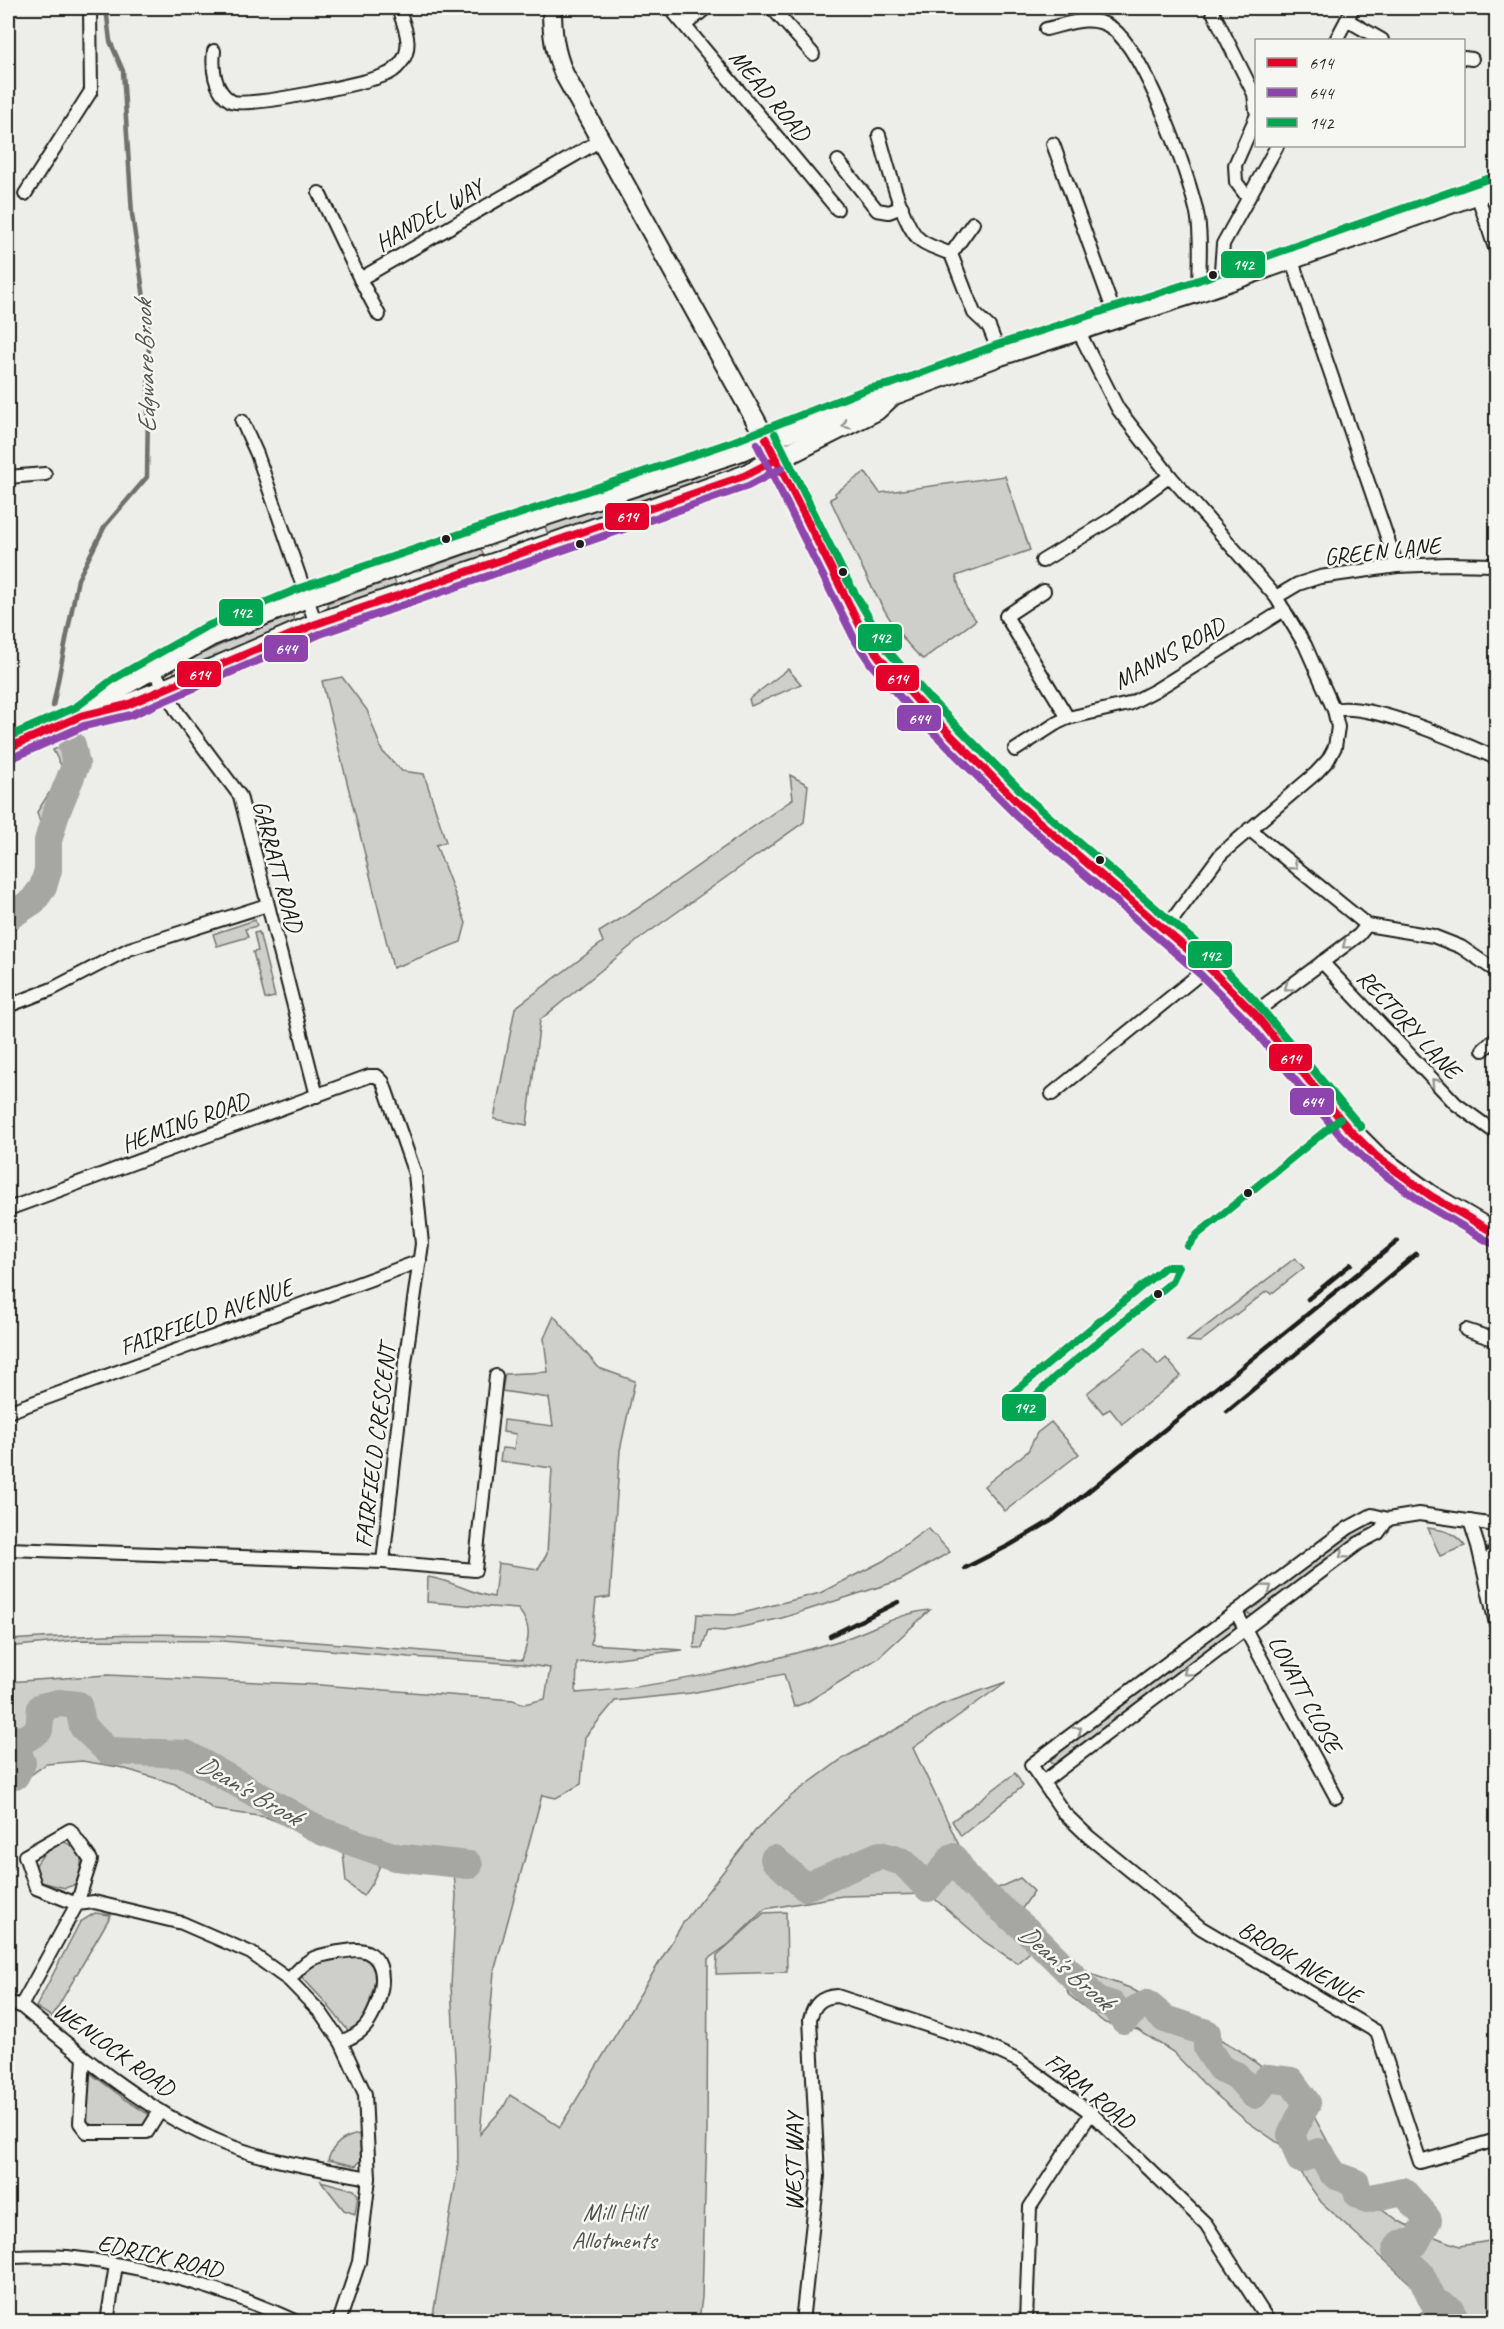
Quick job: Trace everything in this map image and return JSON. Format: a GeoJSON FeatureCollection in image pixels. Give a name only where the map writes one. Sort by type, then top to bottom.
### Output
{"type":"FeatureCollection","features":[{"type":"Feature","properties":{"kind":"main road"},"geometry":{"type":"LineString","coordinates":[[552,8],[551,35],[556,56],[777,459],[837,583],[879,657],[922,706],[1024,809],[1208,967],[1254,1013],[1347,1127],[1377,1157],[1431,1196],[1497,1234]]}},
{"type":"Feature","properties":{"kind":"main road"},"geometry":{"type":"LineString","coordinates":[[81,716],[152,667],[220,631],[307,597],[736,452],[870,399],[894,394],[1000,355],[1199,291],[1497,187]]}},
{"type":"Feature","properties":{"kind":"main road"},"geometry":{"type":"LineString","coordinates":[[8,748],[81,716],[127,705],[315,624],[744,476],[876,410],[894,394]]}},
{"type":"Feature","properties":{"kind":"street"},"geometry":{"type":"LineString","coordinates":[[25,194],[91,91],[90,8]]}},
{"type":"Feature","properties":{"kind":"street"},"geometry":{"type":"LineString","coordinates":[[214,51],[214,73],[218,85],[225,96],[234,102],[281,99],[385,76],[400,65],[408,45],[408,37],[398,8]]}},
{"type":"Feature","properties":{"kind":"street","name":"MEAD ROAD"},"geometry":{"type":"LineString","coordinates":[[670,8],[837,209]]}},
{"type":"Feature","properties":{"kind":"street"},"geometry":{"type":"LineString","coordinates":[[685,25],[706,8]]}},
{"type":"Feature","properties":{"kind":"street"},"geometry":{"type":"LineString","coordinates":[[772,8],[813,54]]}},
{"type":"Feature","properties":{"kind":"street"},"geometry":{"type":"LineString","coordinates":[[1211,8],[1255,100]]}},
{"type":"Feature","properties":{"kind":"street"},"geometry":{"type":"LineString","coordinates":[[1337,39],[1353,8]]}},
{"type":"Feature","properties":{"kind":"street"},"geometry":{"type":"LineString","coordinates":[[1046,29],[1086,19],[1111,27],[1138,59],[1180,153],[1197,215],[1199,291]]}},
{"type":"Feature","properties":{"kind":"street"},"geometry":{"type":"LineString","coordinates":[[1347,20],[1380,39]]}},
{"type":"Feature","properties":{"kind":"street"},"geometry":{"type":"LineString","coordinates":[[1248,198],[1236,182],[1235,165],[1255,121]]}},
{"type":"Feature","properties":{"kind":"street"},"geometry":{"type":"LineString","coordinates":[[879,135],[902,207],[916,236],[924,243],[951,254],[974,313],[989,327],[1000,355]]}},
{"type":"Feature","properties":{"kind":"street","name":"HANDEL WAY"},"geometry":{"type":"LineString","coordinates":[[319,193],[360,279],[601,140]]}},
{"type":"Feature","properties":{"kind":"street"},"geometry":{"type":"LineString","coordinates":[[1053,144],[1116,318]]}},
{"type":"Feature","properties":{"kind":"street"},"geometry":{"type":"LineString","coordinates":[[1220,283],[1223,244],[1276,147]]}},
{"type":"Feature","properties":{"kind":"street"},"geometry":{"type":"LineString","coordinates":[[838,161],[877,210],[889,212],[902,207]]}},
{"type":"Feature","properties":{"kind":"street"},"geometry":{"type":"LineString","coordinates":[[1477,194],[1497,251]]}},
{"type":"Feature","properties":{"kind":"street"},"geometry":{"type":"LineString","coordinates":[[951,254],[973,223]]}},
{"type":"Feature","properties":{"kind":"street"},"geometry":{"type":"LineString","coordinates":[[1291,258],[1397,566]]}},
{"type":"Feature","properties":{"kind":"street"},"geometry":{"type":"LineString","coordinates":[[360,279],[379,315]]}},
{"type":"Feature","properties":{"kind":"street"},"geometry":{"type":"LineString","coordinates":[[1078,330],[1118,409],[1170,476],[1276,597],[1305,645],[1334,710],[1338,727],[1335,747],[1328,760],[1221,855],[1164,931]]}},
{"type":"Feature","properties":{"kind":"street"},"geometry":{"type":"LineString","coordinates":[[242,421],[257,454],[315,624]]}},
{"type":"Feature","properties":{"kind":"street"},"geometry":{"type":"LineString","coordinates":[[8,477],[45,474]]}},
{"type":"Feature","properties":{"kind":"street"},"geometry":{"type":"LineString","coordinates":[[1042,561],[1113,518],[1170,476]]}},
{"type":"Feature","properties":{"kind":"street","name":"GREEN LANE"},"geometry":{"type":"LineString","coordinates":[[1276,597],[1298,584],[1320,577],[1397,566],[1497,565]]}},
{"type":"Feature","properties":{"kind":"street"},"geometry":{"type":"LineString","coordinates":[[1044,591],[1006,616],[1068,718]]}},
{"type":"Feature","properties":{"kind":"street","name":"MANNS ROAD"},"geometry":{"type":"LineString","coordinates":[[1015,750],[1068,718],[1129,704],[1156,690],[1284,610]]}},
{"type":"Feature","properties":{"kind":"street","name":"GARRATT ROAD"},"geometry":{"type":"LineString","coordinates":[[152,667],[178,713],[240,796],[317,1096]]}},
{"type":"Feature","properties":{"kind":"street"},"geometry":{"type":"LineString","coordinates":[[1334,710],[1353,708],[1417,726],[1497,758]]}},
{"type":"Feature","properties":{"kind":"street"},"geometry":{"type":"LineString","coordinates":[[1249,829],[1366,925],[1433,936],[1461,947],[1497,971]]}},
{"type":"Feature","properties":{"kind":"street"},"geometry":{"type":"LineString","coordinates":[[8,1006],[52,989],[129,949],[267,906]]}},
{"type":"Feature","properties":{"kind":"street","name":"RECTORY LANE"},"geometry":{"type":"LineString","coordinates":[[1254,1013],[1359,935],[1366,925]]}},
{"type":"Feature","properties":{"kind":"street","name":"RECTORY LANE"},"geometry":{"type":"LineString","coordinates":[[1322,962],[1456,1104],[1497,1133]]}},
{"type":"Feature","properties":{"kind":"street"},"geometry":{"type":"LineString","coordinates":[[1052,1094],[1208,967]]}},
{"type":"Feature","properties":{"kind":"street"},"geometry":{"type":"LineString","coordinates":[[1483,1050],[1497,1038]]}},
{"type":"Feature","properties":{"kind":"street","name":"HEMING ROAD"},"geometry":{"type":"LineString","coordinates":[[8,1209],[369,1076],[377,1076]]}},
{"type":"Feature","properties":{"kind":"street","name":"FAIRFIELD CRESCENT"},"geometry":{"type":"LineString","coordinates":[[8,1549],[383,1562],[405,1363],[422,1244],[415,1174],[383,1082],[377,1076]]}},
{"type":"Feature","properties":{"kind":"street","name":"FAIRFIELD AVENUE"},"geometry":{"type":"LineString","coordinates":[[8,1412],[420,1261]]}},
{"type":"Feature","properties":{"kind":"street"},"geometry":{"type":"LineString","coordinates":[[1466,1329],[1497,1340]]}},
{"type":"Feature","properties":{"kind":"street"},"geometry":{"type":"LineString","coordinates":[[383,1562],[475,1569],[496,1376]]}},
{"type":"Feature","properties":{"kind":"street","name":"BROOK AVENUE"},"geometry":{"type":"LineString","coordinates":[[1497,1525],[1419,1514],[1388,1519],[1372,1515],[1348,1528],[1031,1765],[1064,1813],[1089,1837],[1201,1928],[1377,2032],[1420,2162],[1497,2140]]}},
{"type":"Feature","properties":{"kind":"street"},"geometry":{"type":"LineString","coordinates":[[1043,1782],[1359,1543],[1378,1533],[1388,1519]]}},
{"type":"Feature","properties":{"kind":"street"},"geometry":{"type":"LineString","coordinates":[[1470,1521],[1497,1624]]}},
{"type":"Feature","properties":{"kind":"street"},"geometry":{"type":"LineString","coordinates":[[1484,1569],[1497,1549]]}},
{"type":"Feature","properties":{"kind":"street","name":"LOVATT CLOSE"},"geometry":{"type":"LineString","coordinates":[[1236,1612],[1336,1797]]}},
{"type":"Feature","properties":{"kind":"street"},"geometry":{"type":"LineString","coordinates":[[21,2006],[77,1904],[91,1860],[70,1830],[26,1856],[36,1888],[77,1904],[94,1902],[182,1923],[251,1953],[289,1980],[321,2013],[341,2042],[365,2094],[369,2178],[359,2262],[339,2322]]}},
{"type":"Feature","properties":{"kind":"street"},"geometry":{"type":"LineString","coordinates":[[289,1980],[307,1960],[314,1956],[355,1950],[370,1953],[376,1959],[381,1967],[382,1976],[375,2009],[360,2032],[341,2042]]}},
{"type":"Feature","properties":{"kind":"street","name":"FARM ROAD"},"geometry":{"type":"LineString","coordinates":[[817,2004],[826,1997],[837,1996],[978,2042],[1019,2061],[1091,2113],[1206,2224],[1269,2322]]}},
{"type":"Feature","properties":{"kind":"street","name":"WENLOCK ROAD"},"geometry":{"type":"LineString","coordinates":[[8,2002],[21,2006],[119,2085],[160,2111],[214,2140],[282,2162],[369,2178]]}},
{"type":"Feature","properties":{"kind":"street","name":"WEST WAY"},"geometry":{"type":"LineString","coordinates":[[802,2322],[818,2176],[810,2019],[817,2004]]}},
{"type":"Feature","properties":{"kind":"street"},"geometry":{"type":"LineString","coordinates":[[84,2058],[80,2123],[87,2132],[147,2132],[160,2111]]}},
{"type":"Feature","properties":{"kind":"street"},"geometry":{"type":"LineString","coordinates":[[1026,2322],[1030,2207],[1091,2113]]}},
{"type":"Feature","properties":{"kind":"street","name":"EDRICK ROAD"},"geometry":{"type":"LineString","coordinates":[[8,2257],[66,2257],[179,2278],[253,2302],[297,2322]]}},
{"type":"Feature","properties":{"kind":"street"},"geometry":{"type":"LineString","coordinates":[[107,2322],[116,2265]]}},
{"type":"Feature","properties":{"kind":"green space"},"geometry":{"type":"Polygon","coordinates":[[[865,472],[880,493],[1005,476],[1030,550],[956,576],[965,607],[976,620],[923,659],[909,645],[882,607],[830,499],[865,472]]]}},
{"type":"Feature","properties":{"kind":"green space"},"geometry":{"type":"Polygon","coordinates":[[[706,473],[708,480],[548,535],[545,526],[706,473]]]}},
{"type":"Feature","properties":{"kind":"green space"},"geometry":{"type":"Polygon","coordinates":[[[481,549],[484,557],[432,575],[430,567],[481,549]]]}},
{"type":"Feature","properties":{"kind":"green space"},"geometry":{"type":"Polygon","coordinates":[[[394,579],[397,587],[329,610],[327,603],[394,579]]]}},
{"type":"Feature","properties":{"kind":"green space"},"geometry":{"type":"Polygon","coordinates":[[[293,615],[296,624],[175,675],[172,668],[231,640],[293,615]]]}},
{"type":"Feature","properties":{"kind":"green space"},"geometry":{"type":"Polygon","coordinates":[[[788,669],[801,684],[751,706],[749,699],[788,669]]]}},
{"type":"Feature","properties":{"kind":"green space"},"geometry":{"type":"Polygon","coordinates":[[[342,677],[367,710],[382,751],[402,771],[424,774],[446,842],[436,845],[466,923],[461,942],[393,968],[322,681],[342,677]]]}},
{"type":"Feature","properties":{"kind":"green space"},"geometry":{"type":"Polygon","coordinates":[[[79,738],[81,755],[58,836],[56,865],[38,904],[8,915],[8,901],[26,895],[39,868],[46,843],[37,812],[49,793],[60,789],[64,771],[53,750],[79,738]]]}},
{"type":"Feature","properties":{"kind":"green space"},"geometry":{"type":"Polygon","coordinates":[[[790,775],[808,785],[804,822],[642,937],[540,1020],[527,1125],[494,1119],[515,1008],[603,942],[599,932],[635,910],[793,799],[790,775]]]}},
{"type":"Feature","properties":{"kind":"green space"},"geometry":{"type":"Polygon","coordinates":[[[255,920],[257,926],[245,929],[248,937],[217,946],[213,934],[255,920]]]}},
{"type":"Feature","properties":{"kind":"green space"},"geometry":{"type":"Polygon","coordinates":[[[259,932],[275,997],[265,999],[253,952],[258,951],[254,933],[259,932]]]}},
{"type":"Feature","properties":{"kind":"green space"},"geometry":{"type":"Polygon","coordinates":[[[1295,1258],[1304,1268],[1271,1294],[1267,1291],[1200,1342],[1187,1341],[1295,1258]]]}},
{"type":"Feature","properties":{"kind":"green space","name":"Mill Hill Allotments"},"geometry":{"type":"Polygon","coordinates":[[[554,1316],[599,1368],[635,1381],[620,1450],[610,1597],[596,1599],[591,1644],[683,1650],[577,1663],[576,1693],[675,1681],[739,1668],[835,1642],[894,1619],[930,1610],[877,1659],[807,1702],[794,1707],[784,1674],[691,1693],[615,1701],[585,1737],[581,1784],[556,1798],[542,1795],[494,1972],[480,2134],[503,2108],[510,2095],[560,2127],[683,1923],[755,1831],[791,1796],[842,1759],[940,1705],[1006,1682],[913,1748],[973,1875],[998,1888],[1020,1878],[1034,1891],[1019,1913],[1036,1947],[1017,1963],[985,1942],[929,1894],[842,1896],[765,1909],[729,1944],[708,1959],[707,2131],[702,2297],[699,2321],[432,2321],[458,2169],[457,2095],[451,1986],[456,1895],[454,1874],[384,1857],[363,1896],[346,1882],[343,1852],[311,1835],[266,1817],[215,1810],[175,1784],[119,1767],[82,1761],[46,1764],[13,1788],[8,1788],[8,1682],[107,1675],[321,1685],[513,1700],[524,1704],[545,1699],[550,1668],[521,1664],[223,1641],[78,1640],[8,1647],[8,1640],[117,1635],[199,1635],[337,1643],[522,1660],[528,1628],[518,1609],[427,1602],[428,1577],[494,1597],[498,1563],[538,1569],[547,1554],[552,1468],[500,1461],[502,1448],[514,1449],[516,1434],[503,1432],[504,1420],[553,1426],[549,1398],[502,1391],[505,1374],[548,1372],[544,1338],[554,1316]]]}},
{"type":"Feature","properties":{"kind":"green space"},"geometry":{"type":"Polygon","coordinates":[[[1144,1348],[1158,1365],[1166,1358],[1181,1376],[1122,1424],[1110,1409],[1103,1413],[1087,1393],[1144,1348]]]}},
{"type":"Feature","properties":{"kind":"green space"},"geometry":{"type":"Polygon","coordinates":[[[1051,1422],[1079,1454],[1005,1511],[984,1486],[1028,1451],[1037,1433],[1051,1422]]]}},
{"type":"Feature","properties":{"kind":"green space"},"geometry":{"type":"Polygon","coordinates":[[[1377,1520],[1380,1525],[1356,1538],[1254,1615],[1248,1614],[1248,1609],[1357,1528],[1377,1520]]]}},
{"type":"Feature","properties":{"kind":"green space"},"geometry":{"type":"Polygon","coordinates":[[[928,1528],[950,1552],[901,1580],[782,1618],[724,1631],[708,1630],[702,1648],[694,1648],[697,1614],[735,1615],[820,1593],[883,1561],[928,1528]]]}},
{"type":"Feature","properties":{"kind":"green space"},"geometry":{"type":"Polygon","coordinates":[[[1428,1528],[1449,1532],[1465,1546],[1440,1556],[1428,1528]]]}},
{"type":"Feature","properties":{"kind":"green space"},"geometry":{"type":"Polygon","coordinates":[[[1230,1622],[1235,1623],[1236,1629],[1056,1765],[1051,1763],[1052,1757],[1230,1622]]]}},
{"type":"Feature","properties":{"kind":"green space"},"geometry":{"type":"Polygon","coordinates":[[[1015,1773],[1023,1786],[961,1836],[952,1821],[1015,1773]]]}},
{"type":"Feature","properties":{"kind":"green space"},"geometry":{"type":"Polygon","coordinates":[[[63,1842],[76,1848],[81,1858],[77,1884],[65,1888],[41,1882],[35,1867],[46,1852],[63,1842]]]}},
{"type":"Feature","properties":{"kind":"green space"},"geometry":{"type":"Polygon","coordinates":[[[786,1912],[787,1972],[716,1974],[717,1955],[764,1913],[786,1912]]]}},
{"type":"Feature","properties":{"kind":"green space"},"geometry":{"type":"Polygon","coordinates":[[[95,1913],[111,1915],[52,2017],[36,2007],[80,1922],[95,1913]]]}},
{"type":"Feature","properties":{"kind":"green space"},"geometry":{"type":"Polygon","coordinates":[[[356,1954],[368,1958],[377,1973],[366,2017],[349,2032],[299,1974],[319,1959],[356,1954]]]}},
{"type":"Feature","properties":{"kind":"green space"},"geometry":{"type":"Polygon","coordinates":[[[1059,1969],[1085,1972],[1130,1988],[1239,2050],[1305,2100],[1353,2188],[1399,2221],[1418,2231],[1460,2246],[1496,2240],[1496,2321],[1406,2321],[1424,2311],[1413,2286],[1321,2202],[1281,2145],[1245,2120],[1205,2085],[1173,2052],[1138,2030],[1105,2023],[1069,1995],[1059,1969]]]}},
{"type":"Feature","properties":{"kind":"green space"},"geometry":{"type":"Polygon","coordinates":[[[86,2070],[151,2116],[146,2124],[138,2128],[92,2128],[85,2122],[86,2070]]]}},
{"type":"Feature","properties":{"kind":"green space"},"geometry":{"type":"Polygon","coordinates":[[[359,2134],[361,2160],[356,2166],[328,2160],[339,2142],[359,2134]]]}},
{"type":"Feature","properties":{"kind":"green space"},"geometry":{"type":"Polygon","coordinates":[[[321,2181],[354,2190],[358,2195],[355,2214],[344,2210],[321,2181]]]}},
{"type":"Feature","properties":{"kind":"waterway","name":"Edgware Brook"},"geometry":{"type":"LineString","coordinates":[[53,706],[78,579],[105,526],[147,477],[149,333],[132,214],[123,71],[110,41],[106,8]]}},
{"type":"Feature","properties":{"kind":"waterway","name":"Edgware Brook"},"geometry":{"type":"LineString","coordinates":[[8,917],[33,901],[43,887],[48,870],[48,841],[56,813],[76,764],[72,745]]}},
{"type":"Feature","properties":{"kind":"waterway","name":"Dean's Brook"},"geometry":{"type":"LineString","coordinates":[[8,1774],[15,1776],[22,1763],[14,1740],[27,1738],[39,1730],[41,1707],[59,1703],[78,1705],[83,1727],[108,1751],[186,1754],[321,1831],[395,1857],[469,1865]]}},
{"type":"Feature","properties":{"kind":"waterway","name":"Dean's Brook"},"geometry":{"type":"LineString","coordinates":[[774,1859],[805,1887],[880,1855],[903,1862],[928,1888],[953,1857],[970,1882],[1031,1934],[1097,2000],[1113,2005],[1124,2020],[1136,2009],[1147,2004],[1165,2019],[1207,2033],[1207,2048],[1220,2068],[1236,2075],[1254,2095],[1268,2078],[1291,2081],[1307,2103],[1291,2135],[1300,2159],[1319,2152],[1334,2175],[1356,2183],[1358,2194],[1366,2199],[1403,2191],[1428,2220],[1416,2242],[1400,2244],[1396,2251],[1420,2273],[1433,2301],[1452,2311],[1455,2320],[1452,2322]]}},
{"type":"Feature","properties":{"kind":"railway"},"geometry":{"type":"LineString","coordinates":[[965,1568],[1054,1519],[1398,1241]]}},
{"type":"Feature","properties":{"kind":"railway"},"geometry":{"type":"LineString","coordinates":[[1227,1411],[1416,1254]]}},
{"type":"Feature","properties":{"kind":"railway"},"geometry":{"type":"LineString","coordinates":[[1308,1299],[1351,1264]]}},
{"type":"Feature","properties":{"kind":"railway"},"geometry":{"type":"LineString","coordinates":[[830,1636],[898,1602]]}},
{"type":"Feature","properties":{"kind":"transit line","name":"142"},"geometry":{"type":"LineString","coordinates":[[8,737],[76,707],[115,678],[205,627],[303,587],[732,442],[867,389],[891,384],[997,345],[1196,281],[1493,177]]}},
{"type":"Feature","properties":{"kind":"transit line","name":"142"},"geometry":{"type":"LineString","coordinates":[[775,434],[846,578],[888,651],[930,699],[1031,801],[1216,960],[1254,1000],[1361,1127]]}},
{"type":"Feature","properties":{"kind":"transit line","name":"614"},"geometry":{"type":"LineString","coordinates":[[766,439],[864,634],[879,657],[922,706],[1024,809],[1208,967],[1254,1013],[1347,1127],[1377,1157],[1431,1196],[1496,1234]]}},
{"type":"Feature","properties":{"kind":"transit line","name":"644"},"geometry":{"type":"LineString","coordinates":[[757,444],[855,640],[871,664],[914,713],[1017,816],[1201,975],[1246,1020],[1339,1134],[1370,1164],[1426,1205],[1491,1243]]}},
{"type":"Feature","properties":{"kind":"transit line","name":"614"},"geometry":{"type":"LineString","coordinates":[[8,748],[81,716],[127,705],[316,624],[744,476],[777,459]]}},
{"type":"Feature","properties":{"kind":"transit line","name":"644"},"geometry":{"type":"LineString","coordinates":[[12,758],[84,726],[131,715],[320,634],[748,486],[782,468]]}},
{"type":"Feature","properties":{"kind":"transit line","name":"142"},"geometry":{"type":"LineString","coordinates":[[1188,1246],[1198,1234],[1340,1119]]}},
{"type":"Feature","properties":{"kind":"transit line","name":"142"},"geometry":{"type":"LineString","coordinates":[[1165,1267],[1178,1267],[1172,1282],[1055,1377],[1021,1410],[1010,1399],[1013,1393],[1165,1267]]}}]}
